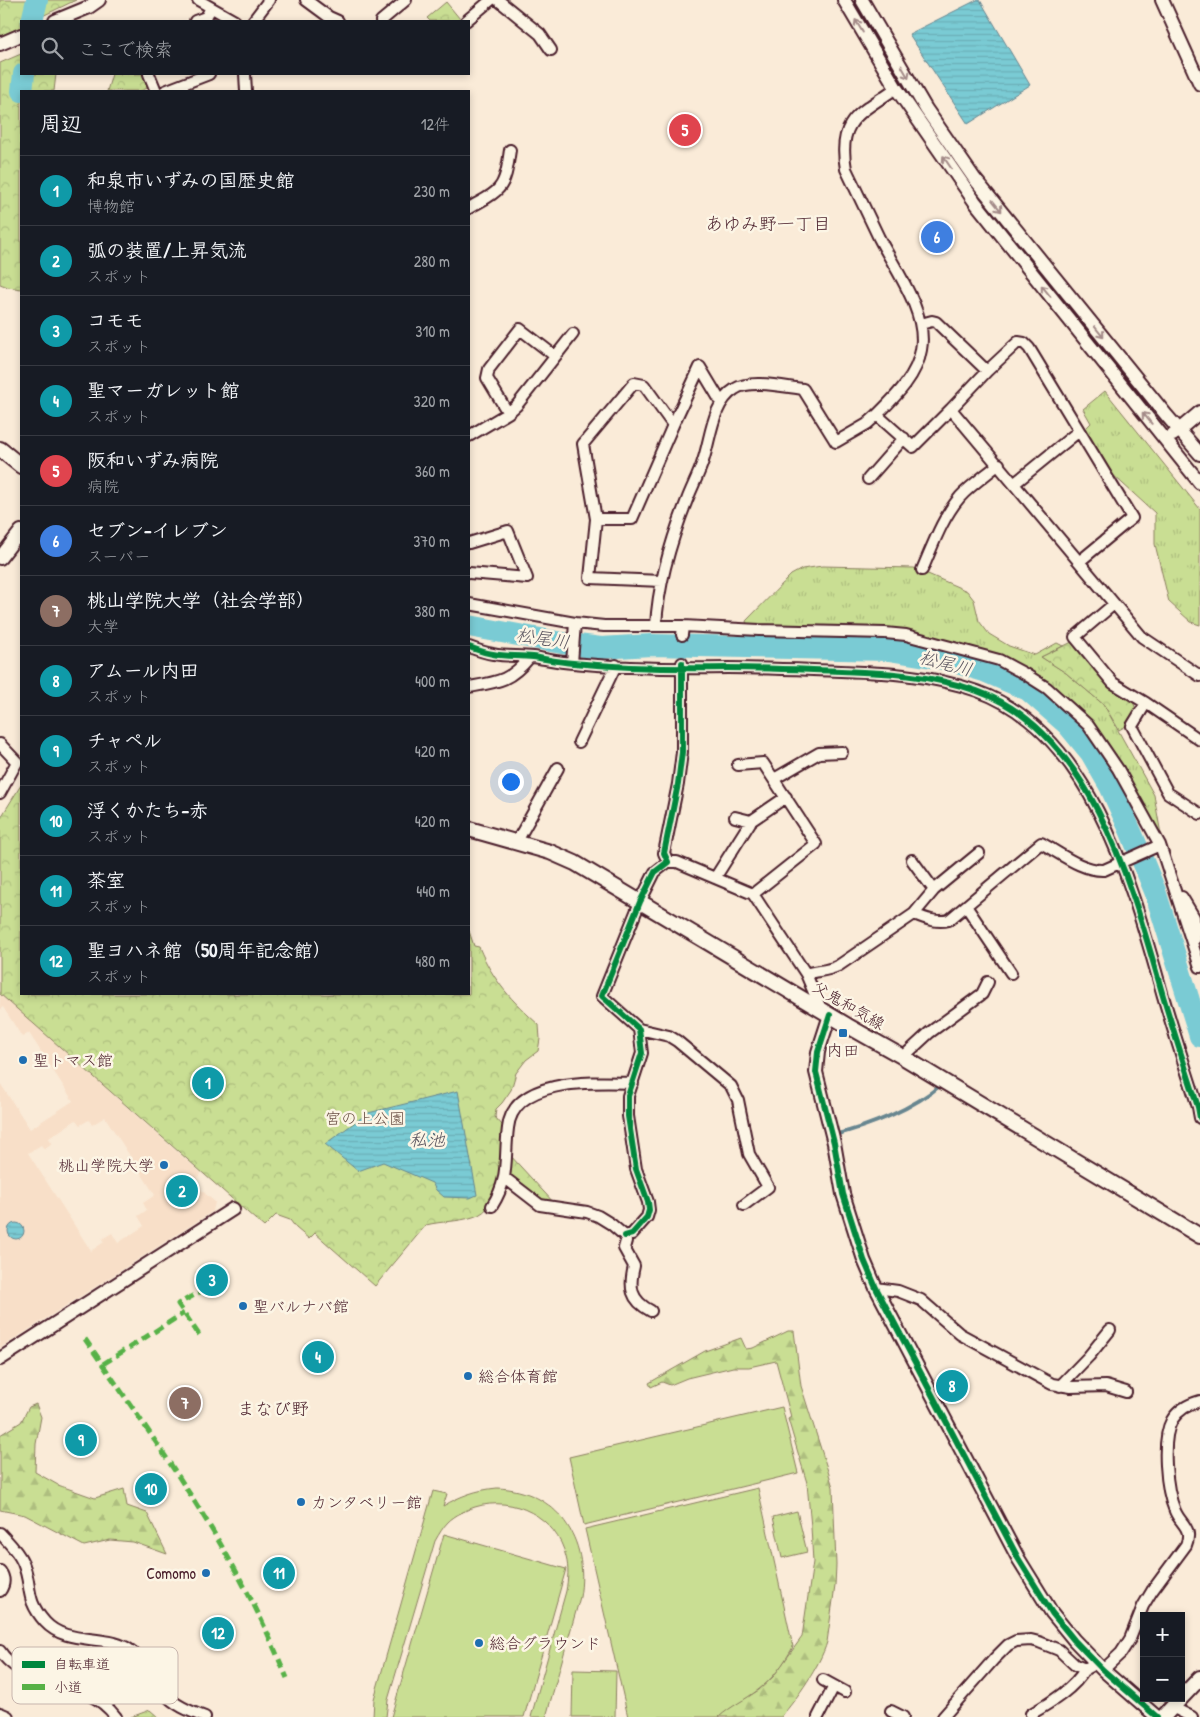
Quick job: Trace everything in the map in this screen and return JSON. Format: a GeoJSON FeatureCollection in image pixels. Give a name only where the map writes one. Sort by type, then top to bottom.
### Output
{"type":"FeatureCollection","features":[{"type":"Feature","properties":{"kind":"main road"},"geometry":{"type":"LineString","coordinates":[[0,449],[20,465]]}},
{"type":"Feature","properties":{"kind":"main road","name":"父鬼和気線"},"geometry":{"type":"LineString","coordinates":[[470,829],[550,852],[575,863],[903,1057],[1200,1236]]}},
{"type":"Feature","properties":{"kind":"main road"},"geometry":{"type":"LineString","coordinates":[[1174,1705],[1200,1678]]}},
{"type":"Feature","properties":{"kind":"street"},"geometry":{"type":"LineString","coordinates":[[57,20],[89,7],[99,0]]}},
{"type":"Feature","properties":{"kind":"street"},"geometry":{"type":"LineString","coordinates":[[198,0],[233,20]]}},
{"type":"Feature","properties":{"kind":"street"},"geometry":{"type":"LineString","coordinates":[[254,20],[269,0]]}},
{"type":"Feature","properties":{"kind":"street"},"geometry":{"type":"LineString","coordinates":[[306,0],[336,20]]}},
{"type":"Feature","properties":{"kind":"street"},"geometry":{"type":"LineString","coordinates":[[382,20],[406,0]]}},
{"type":"Feature","properties":{"kind":"street"},"geometry":{"type":"LineString","coordinates":[[467,20],[491,0]]}},
{"type":"Feature","properties":{"kind":"street"},"geometry":{"type":"LineString","coordinates":[[498,0],[540,34],[551,50]]}},
{"type":"Feature","properties":{"kind":"street"},"geometry":{"type":"LineString","coordinates":[[844,0],[896,88],[975,202],[1200,483]]}},
{"type":"Feature","properties":{"kind":"street"},"geometry":{"type":"LineString","coordinates":[[862,0],[926,109],[974,178],[1166,416],[1200,454]]}},
{"type":"Feature","properties":{"kind":"street"},"geometry":{"type":"LineString","coordinates":[[1162,0],[1200,84]]}},
{"type":"Feature","properties":{"kind":"street"},"geometry":{"type":"LineString","coordinates":[[198,20],[206,17],[211,8]]}},
{"type":"Feature","properties":{"kind":"street"},"geometry":{"type":"LineString","coordinates":[[0,44],[20,35]]}},
{"type":"Feature","properties":{"kind":"street"},"geometry":{"type":"LineString","coordinates":[[149,75],[156,90]]}},
{"type":"Feature","properties":{"kind":"street"},"geometry":{"type":"LineString","coordinates":[[169,90],[206,75]]}},
{"type":"Feature","properties":{"kind":"street"},"geometry":{"type":"LineString","coordinates":[[245,75],[246,90]]}},
{"type":"Feature","properties":{"kind":"street"},"geometry":{"type":"LineString","coordinates":[[656,626],[657,605],[662,581],[676,532],[686,501],[703,461],[721,402],[728,394],[744,385],[757,384],[803,389],[836,442],[867,424],[877,415],[902,389],[915,366],[922,349],[921,324],[904,285],[846,170],[843,152],[845,135],[850,124],[861,113],[896,88]]}},
{"type":"Feature","properties":{"kind":"street"},"geometry":{"type":"LineString","coordinates":[[470,207],[499,188],[503,181],[510,150]]}},
{"type":"Feature","properties":{"kind":"street"},"geometry":{"type":"LineString","coordinates":[[921,324],[932,321],[936,322],[987,372]]}},
{"type":"Feature","properties":{"kind":"street"},"geometry":{"type":"LineString","coordinates":[[508,413],[487,378],[489,369],[520,329],[555,356]]}},
{"type":"Feature","properties":{"kind":"street"},"geometry":{"type":"LineString","coordinates":[[470,435],[508,413],[517,405],[573,334]]}},
{"type":"Feature","properties":{"kind":"street"},"geometry":{"type":"LineString","coordinates":[[877,415],[913,447],[1018,342],[1024,343],[1029,348],[1132,518],[1080,561]]}},
{"type":"Feature","properties":{"kind":"street"},"geometry":{"type":"LineString","coordinates":[[596,519],[632,520],[700,367],[721,402]]}},
{"type":"Feature","properties":{"kind":"street"},"geometry":{"type":"LineString","coordinates":[[662,581],[590,578],[596,519],[583,444],[634,383],[644,385],[673,425]]}},
{"type":"Feature","properties":{"kind":"street"},"geometry":{"type":"LineString","coordinates":[[951,409],[1142,637],[1200,676]]}},
{"type":"Feature","properties":{"kind":"street"},"geometry":{"type":"LineString","coordinates":[[1166,442],[1200,412]]}},
{"type":"Feature","properties":{"kind":"street"},"geometry":{"type":"LineString","coordinates":[[1015,484],[1079,431]]}},
{"type":"Feature","properties":{"kind":"street"},"geometry":{"type":"LineString","coordinates":[[868,479],[904,438]]}},
{"type":"Feature","properties":{"kind":"street"},"geometry":{"type":"LineString","coordinates":[[922,570],[933,543],[949,513],[961,497],[999,464]]}},
{"type":"Feature","properties":{"kind":"street"},"geometry":{"type":"LineString","coordinates":[[470,543],[508,531],[527,578],[470,573]]}},
{"type":"Feature","properties":{"kind":"street"},"geometry":{"type":"LineString","coordinates":[[0,558],[20,532]]}},
{"type":"Feature","properties":{"kind":"street"},"geometry":{"type":"LineString","coordinates":[[470,604],[575,625],[656,626],[682,630],[759,630],[906,635],[999,660],[1047,688],[1088,725],[1118,769],[1173,884],[1200,967]]}},
{"type":"Feature","properties":{"kind":"street"},"geometry":{"type":"LineString","coordinates":[[1114,604],[1075,637],[1114,682],[1200,740]]}},
{"type":"Feature","properties":{"kind":"street"},"geometry":{"type":"LineString","coordinates":[[572,662],[575,625]]}},
{"type":"Feature","properties":{"kind":"street"},"geometry":{"type":"LineString","coordinates":[[470,647],[494,655],[616,665],[868,671],[911,675],[950,683],[999,700],[1026,719],[1054,744],[1094,802],[1123,861],[1200,1118]]}},
{"type":"Feature","properties":{"kind":"street"},"geometry":{"type":"LineString","coordinates":[[470,687],[508,678],[518,672],[530,657]]}},
{"type":"Feature","properties":{"kind":"street"},"geometry":{"type":"LineString","coordinates":[[579,742],[616,665]]}},
{"type":"Feature","properties":{"kind":"street"},"geometry":{"type":"LineString","coordinates":[[668,862],[664,853],[678,784],[682,752],[682,666]]}},
{"type":"Feature","properties":{"kind":"street"},"geometry":{"type":"LineString","coordinates":[[1146,703],[1132,726],[1168,793],[1200,814]]}},
{"type":"Feature","properties":{"kind":"street"},"geometry":{"type":"LineString","coordinates":[[0,744],[17,762],[0,793]]}},
{"type":"Feature","properties":{"kind":"street"},"geometry":{"type":"LineString","coordinates":[[774,779],[819,753],[842,752]]}},
{"type":"Feature","properties":{"kind":"street"},"geometry":{"type":"LineString","coordinates":[[738,765],[763,763],[816,844],[753,894]]}},
{"type":"Feature","properties":{"kind":"street"},"geometry":{"type":"LineString","coordinates":[[516,843],[558,768]]}},
{"type":"Feature","properties":{"kind":"street"},"geometry":{"type":"LineString","coordinates":[[715,878],[751,821],[786,797]]}},
{"type":"Feature","properties":{"kind":"street"},"geometry":{"type":"LineString","coordinates":[[735,818],[751,821]]}},
{"type":"Feature","properties":{"kind":"street"},"geometry":{"type":"LineString","coordinates":[[914,914],[932,921],[942,922],[949,920],[1041,843],[1094,871],[1104,870],[1156,847]]}},
{"type":"Feature","properties":{"kind":"street"},"geometry":{"type":"LineString","coordinates":[[806,974],[826,971],[838,966],[914,914],[934,890],[979,853]]}},
{"type":"Feature","properties":{"kind":"street"},"geometry":{"type":"LineString","coordinates":[[912,860],[934,890]]}},
{"type":"Feature","properties":{"kind":"street"},"geometry":{"type":"LineString","coordinates":[[744,1205],[768,1187],[749,1154],[735,1092],[722,1077],[677,1041],[669,1036],[639,1029],[602,996],[640,902],[655,872],[668,862],[678,862],[753,894],[806,974],[825,1012],[816,1072],[834,1143],[843,1194],[864,1260],[876,1288],[1033,1583],[1052,1613],[1095,1667],[1157,1717]]}},
{"type":"Feature","properties":{"kind":"street"},"geometry":{"type":"LineString","coordinates":[[1173,884],[1197,916],[1195,952]]}},
{"type":"Feature","properties":{"kind":"street"},"geometry":{"type":"LineString","coordinates":[[966,906],[1012,972]]}},
{"type":"Feature","properties":{"kind":"street"},"geometry":{"type":"LineString","coordinates":[[903,1057],[929,1033],[982,994],[988,982]]}},
{"type":"Feature","properties":{"kind":"street"},"geometry":{"type":"LineString","coordinates":[[625,1236],[632,1234],[647,1217],[648,1210],[648,1202],[636,1169],[628,1122],[628,1096],[642,1053],[639,1029]]}},
{"type":"Feature","properties":{"kind":"street"},"geometry":{"type":"LineString","coordinates":[[492,1206],[498,1197],[505,1178],[508,1121],[520,1101],[539,1091],[564,1085],[633,1082]]}},
{"type":"Feature","properties":{"kind":"street"},"geometry":{"type":"LineString","coordinates":[[505,1178],[540,1205],[587,1212],[598,1216],[625,1236],[624,1248],[634,1266],[630,1284],[632,1292],[640,1304],[651,1312]]}},
{"type":"Feature","properties":{"kind":"street"},"geometry":{"type":"LineString","coordinates":[[0,1359],[233,1209]]}},
{"type":"Feature","properties":{"kind":"street"},"geometry":{"type":"LineString","coordinates":[[876,1288],[898,1291],[921,1300],[960,1334],[1052,1384],[1060,1386],[1106,1386],[1126,1392]]}},
{"type":"Feature","properties":{"kind":"street"},"geometry":{"type":"LineString","coordinates":[[1060,1386],[1089,1356],[1110,1330]]}},
{"type":"Feature","properties":{"kind":"street"},"geometry":{"type":"LineString","coordinates":[[1032,1717],[1031,1714],[1044,1707],[1095,1667],[1122,1653],[1130,1639],[1143,1606],[1186,1545],[1189,1531],[1176,1512],[1171,1498],[1167,1463],[1167,1440],[1169,1429],[1176,1416],[1187,1406],[1200,1400]]}},
{"type":"Feature","properties":{"kind":"street"},"geometry":{"type":"LineString","coordinates":[[0,1533],[20,1556],[26,1572],[30,1600],[51,1628],[66,1635],[102,1640],[123,1647]]}},
{"type":"Feature","properties":{"kind":"street"},"geometry":{"type":"LineString","coordinates":[[0,1572],[4,1580],[4,1586],[0,1591]]}},
{"type":"Feature","properties":{"kind":"street"},"geometry":{"type":"LineString","coordinates":[[943,1717],[998,1655],[1008,1645],[1016,1642],[1031,1640],[1039,1642],[1059,1650],[1074,1665],[1095,1667]]}},
{"type":"Feature","properties":{"kind":"street"},"geometry":{"type":"LineString","coordinates":[[0,1651],[12,1663]]}},
{"type":"Feature","properties":{"kind":"street"},"geometry":{"type":"LineString","coordinates":[[823,1680],[845,1692]]}},
{"type":"Feature","properties":{"kind":"street"},"geometry":{"type":"LineString","coordinates":[[818,1717],[834,1686]]}},
{"type":"Feature","properties":{"kind":"street"},"geometry":{"type":"LineString","coordinates":[[104,1704],[115,1717]]}},
{"type":"Feature","properties":{"kind":"street"},"geometry":{"type":"LineString","coordinates":[[176,1704],[205,1717]]}},
{"type":"Feature","properties":{"kind":"street"},"geometry":{"type":"LineString","coordinates":[[1174,1705],[1192,1717]]}},
{"type":"Feature","properties":{"kind":"street"},"geometry":{"type":"LineString","coordinates":[[891,1711],[903,1717]]}},
{"type":"Feature","properties":{"kind":"street"},"geometry":{"type":"LineString","coordinates":[[0,1714],[7,1717]]}},
{"type":"Feature","properties":{"kind":"shaded area","name":"桃山学院大学"},"geometry":{"type":"Polygon","coordinates":[[[0,994],[201,1173],[193,1183],[215,1202],[213,1211],[0,1348],[0,1083],[30,1129],[73,1101],[29,1033],[22,1037],[3,1007],[0,1009],[0,994]],[[105,1117],[92,1125],[89,1120],[80,1125],[76,1120],[49,1138],[52,1143],[44,1149],[41,1145],[28,1153],[91,1251],[104,1242],[102,1239],[112,1233],[118,1243],[144,1226],[138,1216],[147,1210],[143,1203],[155,1195],[105,1117]]]}},
{"type":"Feature","properties":{"kind":"green space"},"geometry":{"type":"Polygon","coordinates":[[[0,0],[76,0],[34,20],[20,20],[20,27],[0,36],[0,0]]]}},
{"type":"Feature","properties":{"kind":"green space"},"geometry":{"type":"Polygon","coordinates":[[[446,2],[460,19],[429,20],[427,18],[446,2]]]}},
{"type":"Feature","properties":{"kind":"green space"},"geometry":{"type":"Polygon","coordinates":[[[20,54],[20,75],[56,75],[54,90],[20,90],[20,289],[0,284],[0,63],[20,54]]]}},
{"type":"Feature","properties":{"kind":"green space"},"geometry":{"type":"Polygon","coordinates":[[[112,75],[145,75],[151,87],[143,90],[107,90],[112,75]]]}},
{"type":"Feature","properties":{"kind":"green space"},"geometry":{"type":"Polygon","coordinates":[[[1105,391],[1200,509],[1200,625],[1191,622],[1169,602],[1155,544],[1155,513],[1112,474],[1085,429],[1091,423],[1083,409],[1105,391]]]}},
{"type":"Feature","properties":{"kind":"green space"},"geometry":{"type":"Polygon","coordinates":[[[822,566],[914,568],[967,591],[974,600],[979,621],[989,634],[1009,646],[1035,655],[1057,643],[1063,646],[1041,657],[1066,673],[1104,705],[1154,795],[1162,840],[1101,735],[1044,681],[937,638],[747,625],[746,621],[791,575],[802,569],[822,566]]]}},
{"type":"Feature","properties":{"kind":"green space"},"geometry":{"type":"Polygon","coordinates":[[[1072,642],[1109,686],[1133,701],[1136,710],[1126,726],[1119,730],[1104,705],[1066,673],[1041,657],[1072,642]]]}},
{"type":"Feature","properties":{"kind":"green space","name":"宮の上公園"},"geometry":{"type":"Polygon","coordinates":[[[20,787],[20,995],[470,995],[470,934],[474,946],[479,947],[490,970],[504,990],[539,1025],[540,1039],[538,1051],[526,1060],[516,1073],[511,1090],[496,1109],[495,1117],[503,1126],[501,1164],[496,1192],[491,1203],[483,1212],[473,1217],[426,1225],[375,1286],[315,1233],[309,1239],[290,1220],[276,1215],[264,1227],[0,994],[0,819],[20,787]]]}},
{"type":"Feature","properties":{"kind":"green space"},"geometry":{"type":"Polygon","coordinates":[[[509,1154],[555,1204],[536,1197],[509,1175],[509,1154]]]}},
{"type":"Feature","properties":{"kind":"green space"},"geometry":{"type":"Polygon","coordinates":[[[788,1331],[794,1331],[801,1386],[833,1487],[836,1565],[827,1642],[814,1671],[781,1717],[719,1717],[726,1710],[759,1690],[773,1677],[802,1637],[813,1562],[807,1483],[788,1419],[791,1417],[776,1361],[749,1367],[733,1367],[687,1378],[670,1385],[662,1382],[651,1387],[649,1383],[705,1351],[741,1338],[746,1349],[753,1348],[788,1331]]]}},
{"type":"Feature","properties":{"kind":"green space"},"geometry":{"type":"Polygon","coordinates":[[[36,1404],[41,1417],[36,1444],[35,1472],[58,1485],[95,1498],[124,1489],[127,1506],[147,1513],[167,1554],[133,1542],[110,1540],[84,1546],[25,1515],[0,1510],[0,1435],[21,1422],[29,1407],[36,1404]]]}},
{"type":"Feature","properties":{"kind":"green space"},"geometry":{"type":"Polygon","coordinates":[[[782,1407],[798,1473],[584,1525],[569,1457],[782,1407]]]}},
{"type":"Feature","properties":{"kind":"green space","name":"総合グラウンド"},"geometry":{"type":"Polygon","coordinates":[[[497,1488],[518,1491],[537,1498],[552,1508],[565,1522],[574,1538],[580,1556],[582,1576],[580,1597],[546,1717],[531,1717],[566,1591],[568,1565],[566,1557],[561,1543],[543,1520],[531,1512],[518,1507],[504,1504],[489,1504],[472,1508],[454,1517],[444,1526],[435,1541],[388,1700],[386,1717],[373,1717],[374,1699],[433,1491],[447,1494],[443,1506],[468,1494],[497,1488]]]}},
{"type":"Feature","properties":{"kind":"green space"},"geometry":{"type":"Polygon","coordinates":[[[758,1488],[793,1647],[769,1681],[719,1717],[628,1717],[585,1529],[758,1488]]]}},
{"type":"Feature","properties":{"kind":"green space"},"geometry":{"type":"Polygon","coordinates":[[[797,1511],[807,1552],[782,1558],[773,1517],[797,1511]]]}},
{"type":"Feature","properties":{"kind":"green space","name":"総合グラウンド"},"geometry":{"type":"Polygon","coordinates":[[[444,1534],[566,1569],[524,1717],[391,1717],[444,1534]]]}},
{"type":"Feature","properties":{"kind":"green space"},"geometry":{"type":"Polygon","coordinates":[[[573,1670],[616,1671],[615,1717],[572,1717],[573,1670]]]}},
{"type":"Feature","properties":{"kind":"green space"},"geometry":{"type":"Polygon","coordinates":[[[150,1710],[158,1717],[131,1717],[150,1710]]]}},
{"type":"Feature","properties":{"kind":"water"},"geometry":{"type":"Polygon","coordinates":[[[980,0],[1030,85],[968,124],[909,34],[980,0]]]}},
{"type":"Feature","properties":{"kind":"water","name":"私池"},"geometry":{"type":"Polygon","coordinates":[[[458,1091],[477,1195],[470,1198],[444,1197],[436,1190],[432,1183],[383,1162],[358,1171],[325,1144],[368,1113],[458,1091]]]}},
{"type":"Feature","properties":{"kind":"water"},"geometry":{"type":"Polygon","coordinates":[[[16,1223],[22,1225],[24,1231],[22,1237],[16,1239],[10,1237],[8,1231],[10,1225],[16,1223]]]}},
{"type":"Feature","properties":{"kind":"waterway","name":"松尾川"},"geometry":{"type":"LineString","coordinates":[[32,20],[37,0]]}},
{"type":"Feature","properties":{"kind":"waterway","name":"松尾川"},"geometry":{"type":"LineString","coordinates":[[22,90],[24,75]]}},
{"type":"Feature","properties":{"kind":"waterway","name":"松尾川"},"geometry":{"type":"LineString","coordinates":[[470,626],[601,648],[651,645],[889,650],[944,659],[984,671],[1028,690],[1068,725],[1091,753],[1110,786],[1155,891],[1200,1036]]}},
{"type":"Feature","properties":{"kind":"waterway"},"geometry":{"type":"LineString","coordinates":[[834,1135],[891,1116],[931,1093],[942,1084]]}},
{"type":"Feature","properties":{"kind":"marked path"},"geometry":{"type":"LineString","coordinates":[[199,1335],[178,1304],[214,1284]]}},
{"type":"Feature","properties":{"kind":"marked path"},"geometry":{"type":"LineString","coordinates":[[103,1364],[184,1313]]}},
{"type":"Feature","properties":{"kind":"marked path"},"geometry":{"type":"LineString","coordinates":[[85,1339],[197,1505],[256,1609],[287,1678]]}},
{"type":"Feature","properties":{"kind":"cycle path"},"geometry":{"type":"LineString","coordinates":[[470,647],[498,655],[528,656],[568,663],[611,666],[750,668],[896,674],[937,680],[977,691],[1017,712],[1051,741],[1079,778],[1102,820],[1122,864],[1138,910],[1200,1118]]}},
{"type":"Feature","properties":{"kind":"cycle path"},"geometry":{"type":"LineString","coordinates":[[625,1236],[632,1234],[647,1217],[649,1210],[636,1169],[628,1116],[628,1096],[642,1053],[639,1029],[602,996],[640,902],[655,872],[668,862],[664,853],[678,784],[682,752],[682,663]]}},
{"type":"Feature","properties":{"kind":"cycle path"},"geometry":{"type":"LineString","coordinates":[[830,1015],[818,1052],[816,1072],[834,1143],[843,1194],[864,1260],[876,1288],[1018,1558],[1052,1613],[1074,1640],[1103,1670],[1157,1717]]}},
{"type":"Feature","properties":{"kind":"place","name":"阪和いずみ病院"},"geometry":{"type":"Point","coordinates":[685,130]}},
{"type":"Feature","properties":{"kind":"place","name":"セブン-イレブン"},"geometry":{"type":"Point","coordinates":[937,237]}},
{"type":"Feature","properties":{"kind":"place","name":"内田"},"geometry":{"type":"Point","coordinates":[843,1033]}},
{"type":"Feature","properties":{"kind":"place","name":"聖トマス館"},"geometry":{"type":"Point","coordinates":[23,1060]}},
{"type":"Feature","properties":{"kind":"place","name":"和泉市いずみの国歴史館"},"geometry":{"type":"Point","coordinates":[208,1083]}},
{"type":"Feature","properties":{"kind":"place","name":"桃山学院大学"},"geometry":{"type":"Point","coordinates":[164,1165]}},
{"type":"Feature","properties":{"kind":"place","name":"弧の装置/上昇気流"},"geometry":{"type":"Point","coordinates":[182,1191]}},
{"type":"Feature","properties":{"kind":"place","name":"コモモ"},"geometry":{"type":"Point","coordinates":[212,1280]}},
{"type":"Feature","properties":{"kind":"place","name":"聖バルナバ館"},"geometry":{"type":"Point","coordinates":[243,1306]}},
{"type":"Feature","properties":{"kind":"place","name":"聖マーガレット館"},"geometry":{"type":"Point","coordinates":[318,1357]}},
{"type":"Feature","properties":{"kind":"place","name":"総合体育館"},"geometry":{"type":"Point","coordinates":[468,1376]}},
{"type":"Feature","properties":{"kind":"place","name":"アムール内田"},"geometry":{"type":"Point","coordinates":[952,1386]}},
{"type":"Feature","properties":{"kind":"place","name":"桃山学院大学（社会学部）"},"geometry":{"type":"Point","coordinates":[185,1403]}},
{"type":"Feature","properties":{"kind":"place","name":"チャペル"},"geometry":{"type":"Point","coordinates":[81,1440]}},
{"type":"Feature","properties":{"kind":"place","name":"浮くかたち-赤"},"geometry":{"type":"Point","coordinates":[151,1489]}},
{"type":"Feature","properties":{"kind":"place","name":"カンタベリー館"},"geometry":{"type":"Point","coordinates":[301,1502]}},
{"type":"Feature","properties":{"kind":"place","name":"Comomo"},"geometry":{"type":"Point","coordinates":[206,1573]}},
{"type":"Feature","properties":{"kind":"place","name":"茶室"},"geometry":{"type":"Point","coordinates":[279,1573]}},
{"type":"Feature","properties":{"kind":"place","name":"聖ヨハネ館（50周年記念館）"},"geometry":{"type":"Point","coordinates":[218,1633]}},
{"type":"Feature","properties":{"kind":"place","name":"総合グラウンド"},"geometry":{"type":"Point","coordinates":[479,1643]}},
{"type":"Feature","properties":{"kind":"district","name":"あゆみ野一丁目"},"geometry":{"type":"Point","coordinates":[768,223]}},
{"type":"Feature","properties":{"kind":"district","name":"まなび野"},"geometry":{"type":"Point","coordinates":[273,1408]}}]}
